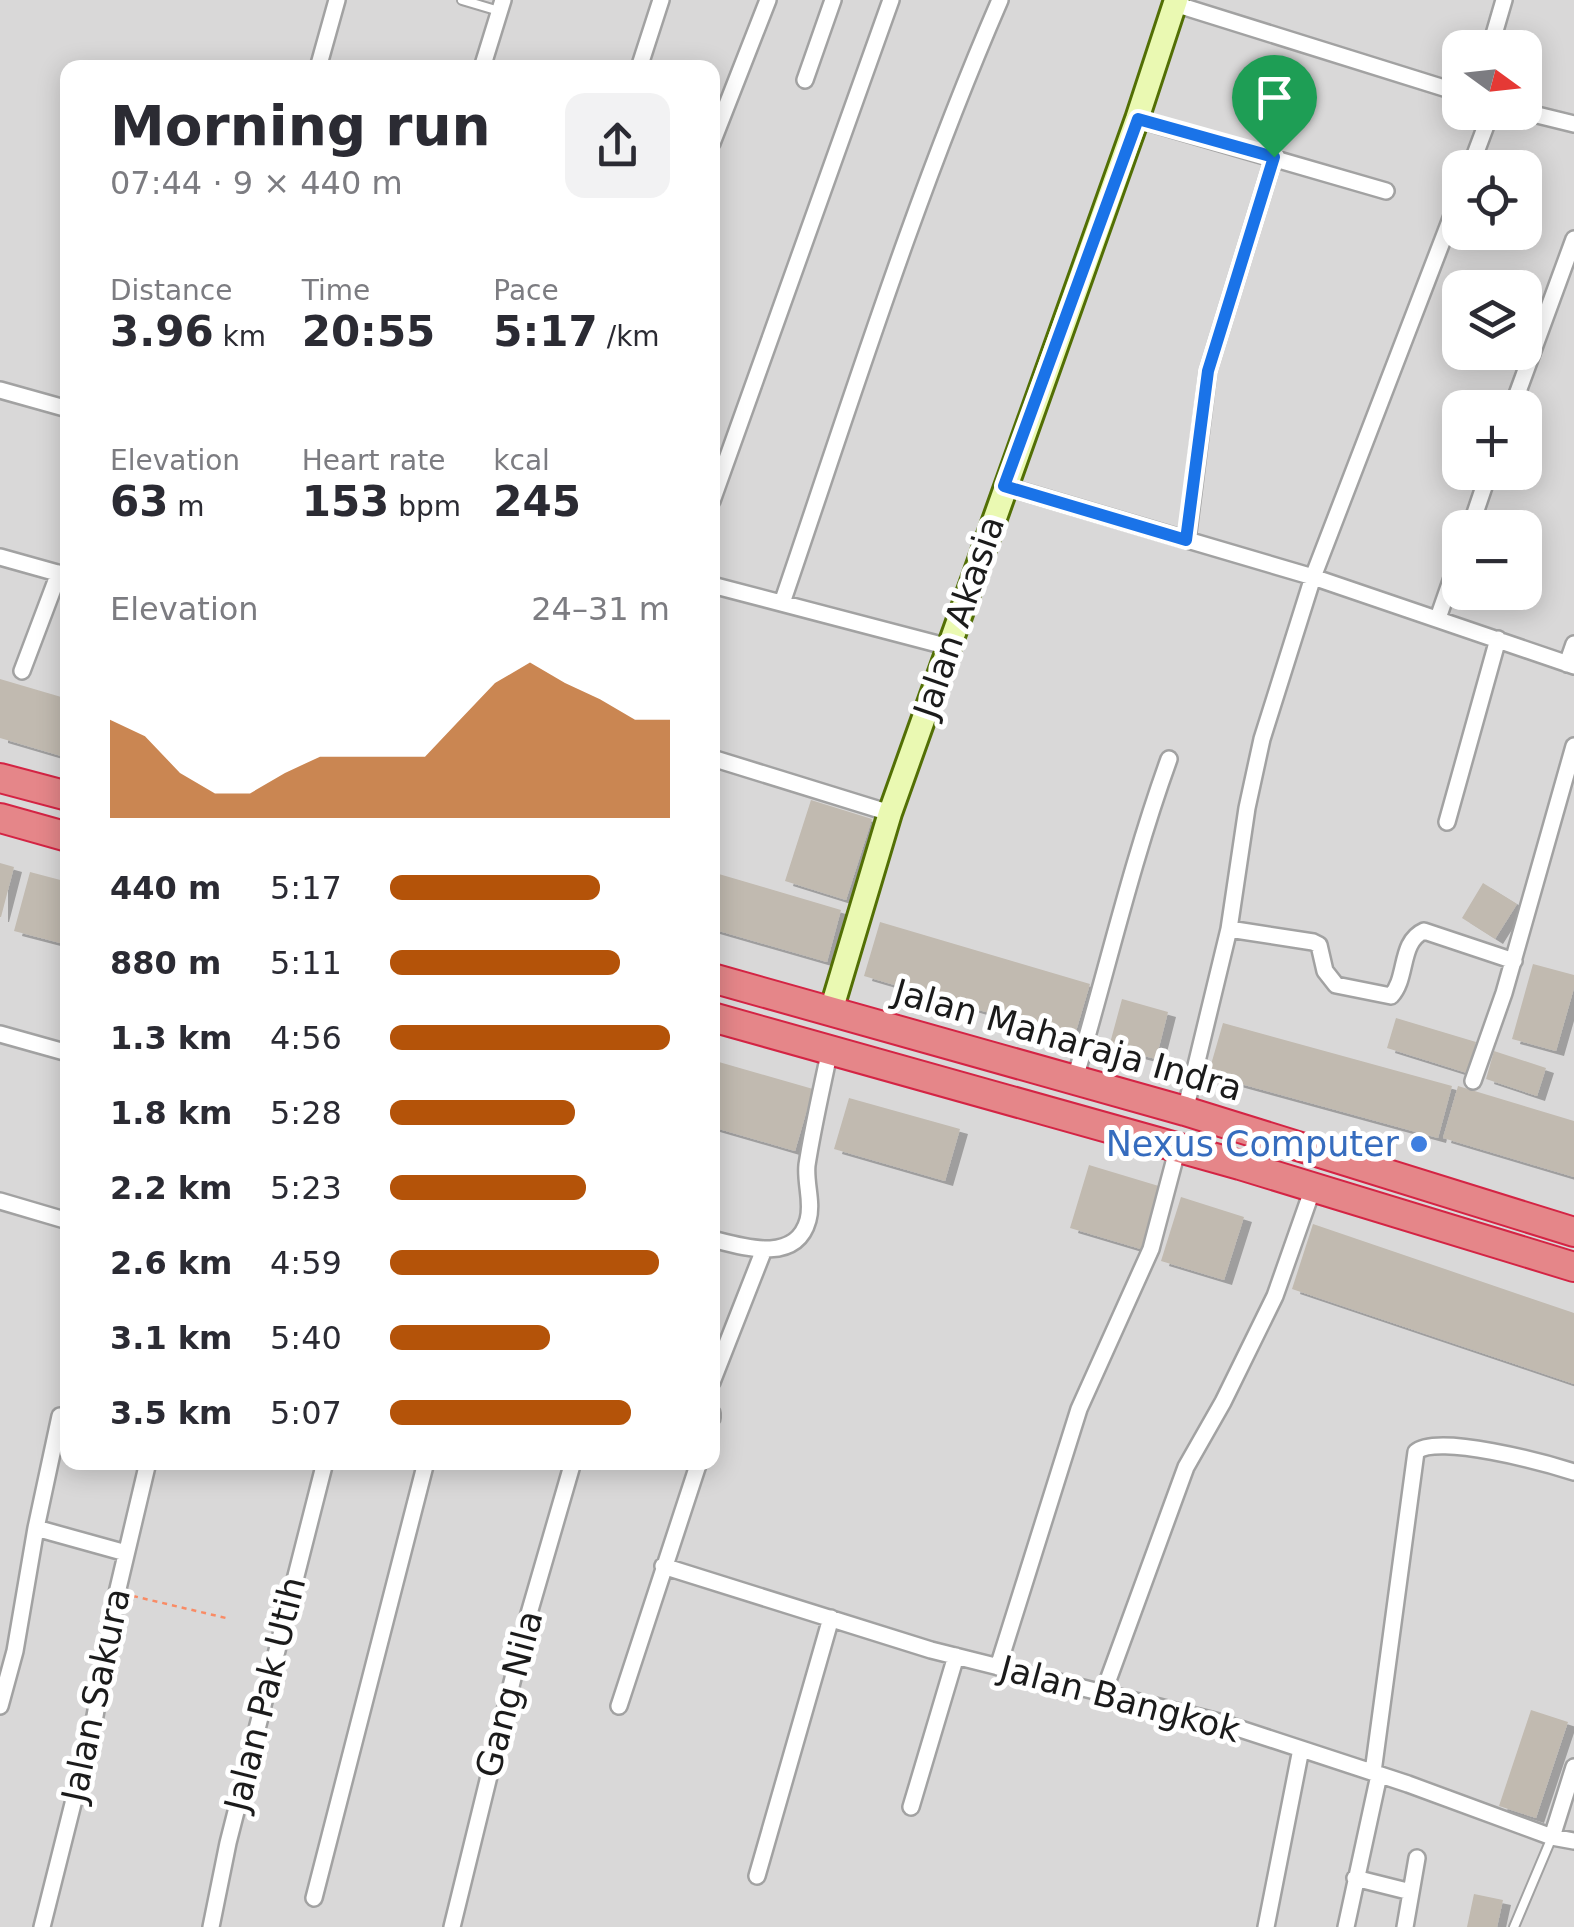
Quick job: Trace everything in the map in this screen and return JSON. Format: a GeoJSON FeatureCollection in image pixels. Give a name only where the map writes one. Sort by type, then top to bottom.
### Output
{"type":"FeatureCollection","features":[{"type":"Feature","properties":{"kind":"highway"},"geometry":{"type":"LineString","coordinates":[[0,778],[60,794]]}},
{"type":"Feature","properties":{"kind":"highway"},"geometry":{"type":"LineString","coordinates":[[0,818],[60,835]]}},
{"type":"Feature","properties":{"kind":"highway","name":"Jalan Maharaja Indra"},"geometry":{"type":"LineString","coordinates":[[720,980],[1184,1111],[1574,1232]]}},
{"type":"Feature","properties":{"kind":"highway","name":"Jalan Maharaja Indra"},"geometry":{"type":"LineString","coordinates":[[720,1019],[1178,1148],[1574,1267]]}},
{"type":"Feature","properties":{"kind":"highway"},"geometry":{"type":"LineString","coordinates":[[1371,1207],[1382,1172]]}},
{"type":"Feature","properties":{"kind":"street"},"geometry":{"type":"LineString","coordinates":[[320,60],[337,0]]}},
{"type":"Feature","properties":{"kind":"street"},"geometry":{"type":"LineString","coordinates":[[642,60],[661,0]]}},
{"type":"Feature","properties":{"kind":"street"},"geometry":{"type":"LineString","coordinates":[[720,123],[768,0]]}},
{"type":"Feature","properties":{"kind":"street"},"geometry":{"type":"LineString","coordinates":[[804,80],[833,0]]}},
{"type":"Feature","properties":{"kind":"street"},"geometry":{"type":"LineString","coordinates":[[720,478],[890,0]]}},
{"type":"Feature","properties":{"kind":"street"},"geometry":{"type":"LineString","coordinates":[[782,604],[904,248],[964,84],[1000,0]]}},
{"type":"Feature","properties":{"kind":"street"},"geometry":{"type":"LineString","coordinates":[[1495,30],[1504,0]]}},
{"type":"Feature","properties":{"kind":"street"},"geometry":{"type":"LineString","coordinates":[[1176,2],[1442,87]]}},
{"type":"Feature","properties":{"kind":"street","name":"Jalan Akasia"},"geometry":{"type":"LineString","coordinates":[[831,1011],[890,812],[1138,119],[1176,2]]}},
{"type":"Feature","properties":{"kind":"street"},"geometry":{"type":"LineString","coordinates":[[484,60],[501,6]]}},
{"type":"Feature","properties":{"kind":"street"},"geometry":{"type":"LineString","coordinates":[[1542,116],[1574,124]]}},
{"type":"Feature","properties":{"kind":"street"},"geometry":{"type":"LineString","coordinates":[[1138,119],[1386,191]]}},
{"type":"Feature","properties":{"kind":"street"},"geometry":{"type":"LineString","coordinates":[[1186,540],[1208,371],[1274,157]]}},
{"type":"Feature","properties":{"kind":"street"},"geometry":{"type":"LineString","coordinates":[[1519,390],[1574,238]]}},
{"type":"Feature","properties":{"kind":"street"},"geometry":{"type":"LineString","coordinates":[[1184,1111],[1230,929],[1247,808],[1262,739],[1313,578],[1442,242]]}},
{"type":"Feature","properties":{"kind":"street"},"geometry":{"type":"LineString","coordinates":[[0,390],[60,408]]}},
{"type":"Feature","properties":{"kind":"street"},"geometry":{"type":"LineString","coordinates":[[1004,486],[1313,578],[1571,665],[1574,644]]}},
{"type":"Feature","properties":{"kind":"street"},"geometry":{"type":"LineString","coordinates":[[0,556],[60,574]]}},
{"type":"Feature","properties":{"kind":"street"},"geometry":{"type":"LineString","coordinates":[[22,671],[60,582]]}},
{"type":"Feature","properties":{"kind":"street"},"geometry":{"type":"LineString","coordinates":[[720,587],[948,648]]}},
{"type":"Feature","properties":{"kind":"street"},"geometry":{"type":"LineString","coordinates":[[1438,618],[1442,607]]}},
{"type":"Feature","properties":{"kind":"street"},"geometry":{"type":"LineString","coordinates":[[1448,822],[1498,639]]}},
{"type":"Feature","properties":{"kind":"street"},"geometry":{"type":"LineString","coordinates":[[1473,1080],[1514,961],[1574,746]]}},
{"type":"Feature","properties":{"kind":"street"},"geometry":{"type":"LineString","coordinates":[[1074,1082],[1169,759]]}},
{"type":"Feature","properties":{"kind":"street"},"geometry":{"type":"LineString","coordinates":[[720,760],[890,812]]}},
{"type":"Feature","properties":{"kind":"street"},"geometry":{"type":"LineString","coordinates":[[1230,929],[1313,942],[1319,945],[1330,981],[1391,996],[1399,985],[1409,944],[1424,931],[1514,961]]}},
{"type":"Feature","properties":{"kind":"street"},"geometry":{"type":"LineString","coordinates":[[0,1034],[60,1051]]}},
{"type":"Feature","properties":{"kind":"street"},"geometry":{"type":"LineString","coordinates":[[720,1242],[760,1251],[791,1242],[802,1232],[808,1219],[806,1170],[830,1049]]}},
{"type":"Feature","properties":{"kind":"street"},"geometry":{"type":"LineString","coordinates":[[998,1667],[1079,1409],[1151,1249],[1178,1148]]}},
{"type":"Feature","properties":{"kind":"street"},"geometry":{"type":"LineString","coordinates":[[1103,1694],[1186,1466],[1223,1402],[1275,1296],[1313,1188]]}},
{"type":"Feature","properties":{"kind":"street"},"geometry":{"type":"LineString","coordinates":[[0,1202],[60,1219]]}},
{"type":"Feature","properties":{"kind":"street"},"geometry":{"type":"LineString","coordinates":[[720,1360],[760,1251]]}},
{"type":"Feature","properties":{"kind":"street"},"geometry":{"type":"LineString","coordinates":[[0,1706],[15,1651],[60,1416]]}},
{"type":"Feature","properties":{"kind":"street"},"geometry":{"type":"LineString","coordinates":[[1346,1927],[1376,1773],[1412,1474],[1419,1447],[1470,1447],[1574,1472]]}},
{"type":"Feature","properties":{"kind":"street","name":"Jalan Sakura"},"geometry":{"type":"LineString","coordinates":[[42,1927],[90,1736],[117,1592],[146,1470]]}},
{"type":"Feature","properties":{"kind":"street","name":"Jalan Pak Utih"},"geometry":{"type":"LineString","coordinates":[[211,1927],[252,1746],[323,1470]]}},
{"type":"Feature","properties":{"kind":"street"},"geometry":{"type":"LineString","coordinates":[[314,1898],[424,1470]]}},
{"type":"Feature","properties":{"kind":"street","name":"Gang Nila"},"geometry":{"type":"LineString","coordinates":[[452,1927],[528,1618],[572,1470]]}},
{"type":"Feature","properties":{"kind":"street"},"geometry":{"type":"LineString","coordinates":[[618,1706],[696,1470]]}},
{"type":"Feature","properties":{"kind":"street"},"geometry":{"type":"LineString","coordinates":[[36,1528],[126,1553]]}},
{"type":"Feature","properties":{"kind":"street","name":"Jalan Bangkok"},"geometry":{"type":"LineString","coordinates":[[663,1566],[956,1656],[1219,1722],[1574,1841]]}},
{"type":"Feature","properties":{"kind":"street"},"geometry":{"type":"LineString","coordinates":[[757,1876],[831,1618]]}},
{"type":"Feature","properties":{"kind":"street"},"geometry":{"type":"LineString","coordinates":[[911,1807],[956,1656]]}},
{"type":"Feature","properties":{"kind":"street"},"geometry":{"type":"LineString","coordinates":[[1266,1927],[1301,1749]]}},
{"type":"Feature","properties":{"kind":"street"},"geometry":{"type":"LineString","coordinates":[[1552,1836],[1574,1768]]}},
{"type":"Feature","properties":{"kind":"street"},"geometry":{"type":"LineString","coordinates":[[1405,1927],[1418,1858]]}},
{"type":"Feature","properties":{"kind":"street"},"geometry":{"type":"LineString","coordinates":[[1356,1878],[1412,1892]]}},
{"type":"Feature","properties":{"kind":"lane"},"geometry":{"type":"LineString","coordinates":[[462,0],[501,6]]}},
{"type":"Feature","properties":{"kind":"lane"},"geometry":{"type":"LineString","coordinates":[[1514,1927],[1552,1836]]}},
{"type":"Feature","properties":{"kind":"path"},"geometry":{"type":"LineString","coordinates":[[117,1592],[226,1618]]}},
{"type":"Feature","properties":{"kind":"shaded area"},"geometry":{"type":"Polygon","coordinates":[[[0,0],[1574,0],[1574,1927],[0,1927],[0,0]]]}},
{"type":"Feature","properties":{"kind":"building"},"geometry":{"type":"Polygon","coordinates":[[[0,679],[60,697],[60,756],[0,738],[0,679]]]}},
{"type":"Feature","properties":{"kind":"building"},"geometry":{"type":"Polygon","coordinates":[[[811,800],[872,819],[846,900],[785,881],[811,800]]]}},
{"type":"Feature","properties":{"kind":"building"},"geometry":{"type":"Polygon","coordinates":[[[0,863],[14,867],[1,917],[0,917],[0,863]]]}},
{"type":"Feature","properties":{"kind":"building"},"geometry":{"type":"Polygon","coordinates":[[[30,872],[60,880],[60,943],[14,931],[30,872]]]}},
{"type":"Feature","properties":{"kind":"building"},"geometry":{"type":"Polygon","coordinates":[[[720,874],[841,910],[827,962],[720,931],[720,874]]]}},
{"type":"Feature","properties":{"kind":"building"},"geometry":{"type":"Polygon","coordinates":[[[1483,883],[1517,904],[1495,939],[1462,918],[1483,883]]]}},
{"type":"Feature","properties":{"kind":"building"},"geometry":{"type":"Polygon","coordinates":[[[880,922],[1090,984],[1074,1038],[864,976],[880,922]]]}},
{"type":"Feature","properties":{"kind":"building"},"geometry":{"type":"Polygon","coordinates":[[[1533,964],[1574,975],[1556,1051],[1512,1039],[1533,964]]]}},
{"type":"Feature","properties":{"kind":"building"},"geometry":{"type":"Polygon","coordinates":[[[1122,999],[1168,1012],[1156,1059],[1109,1047],[1122,999]]]}},
{"type":"Feature","properties":{"kind":"building"},"geometry":{"type":"Polygon","coordinates":[[[1396,1018],[1476,1042],[1467,1073],[1387,1048],[1396,1018]]]}},
{"type":"Feature","properties":{"kind":"building"},"geometry":{"type":"Polygon","coordinates":[[[1223,1023],[1452,1086],[1438,1138],[1208,1075],[1223,1023]]]}},
{"type":"Feature","properties":{"kind":"building"},"geometry":{"type":"Polygon","coordinates":[[[1494,1051],[1546,1068],[1537,1096],[1486,1079],[1494,1051]]]}},
{"type":"Feature","properties":{"kind":"building"},"geometry":{"type":"Polygon","coordinates":[[[720,1062],[813,1089],[795,1151],[720,1129],[720,1062]]]}},
{"type":"Feature","properties":{"kind":"building"},"geometry":{"type":"Polygon","coordinates":[[[1458,1086],[1574,1121],[1574,1177],[1443,1138],[1458,1086]]]}},
{"type":"Feature","properties":{"kind":"building"},"geometry":{"type":"Polygon","coordinates":[[[849,1098],[960,1129],[945,1181],[834,1149],[849,1098]]]}},
{"type":"Feature","properties":{"kind":"building"},"geometry":{"type":"Polygon","coordinates":[[[1089,1165],[1162,1187],[1144,1250],[1070,1228],[1089,1165]]]}},
{"type":"Feature","properties":{"kind":"building"},"geometry":{"type":"Polygon","coordinates":[[[1181,1197],[1244,1217],[1224,1280],[1161,1261],[1181,1197]]]}},
{"type":"Feature","properties":{"kind":"building"},"geometry":{"type":"Polygon","coordinates":[[[1313,1224],[1574,1313],[1574,1384],[1292,1289],[1313,1224]]]}},
{"type":"Feature","properties":{"kind":"building"},"geometry":{"type":"Polygon","coordinates":[[[1531,1710],[1568,1722],[1536,1818],[1499,1806],[1531,1710]]]}},
{"type":"Feature","properties":{"kind":"building"},"geometry":{"type":"Polygon","coordinates":[[[1474,1894],[1503,1900],[1497,1927],[1467,1927],[1474,1894]]]}},
{"type":"Feature","properties":{"kind":"place","name":"Nexus Computer"},"geometry":{"type":"Point","coordinates":[1419,1144]}},
{"type":"Feature","properties":{"kind":"route"},"geometry":{"type":"LineString","coordinates":[[1138,119],[1274,157],[1208,371],[1186,540],[1004,486],[1138,119]]}}]}
